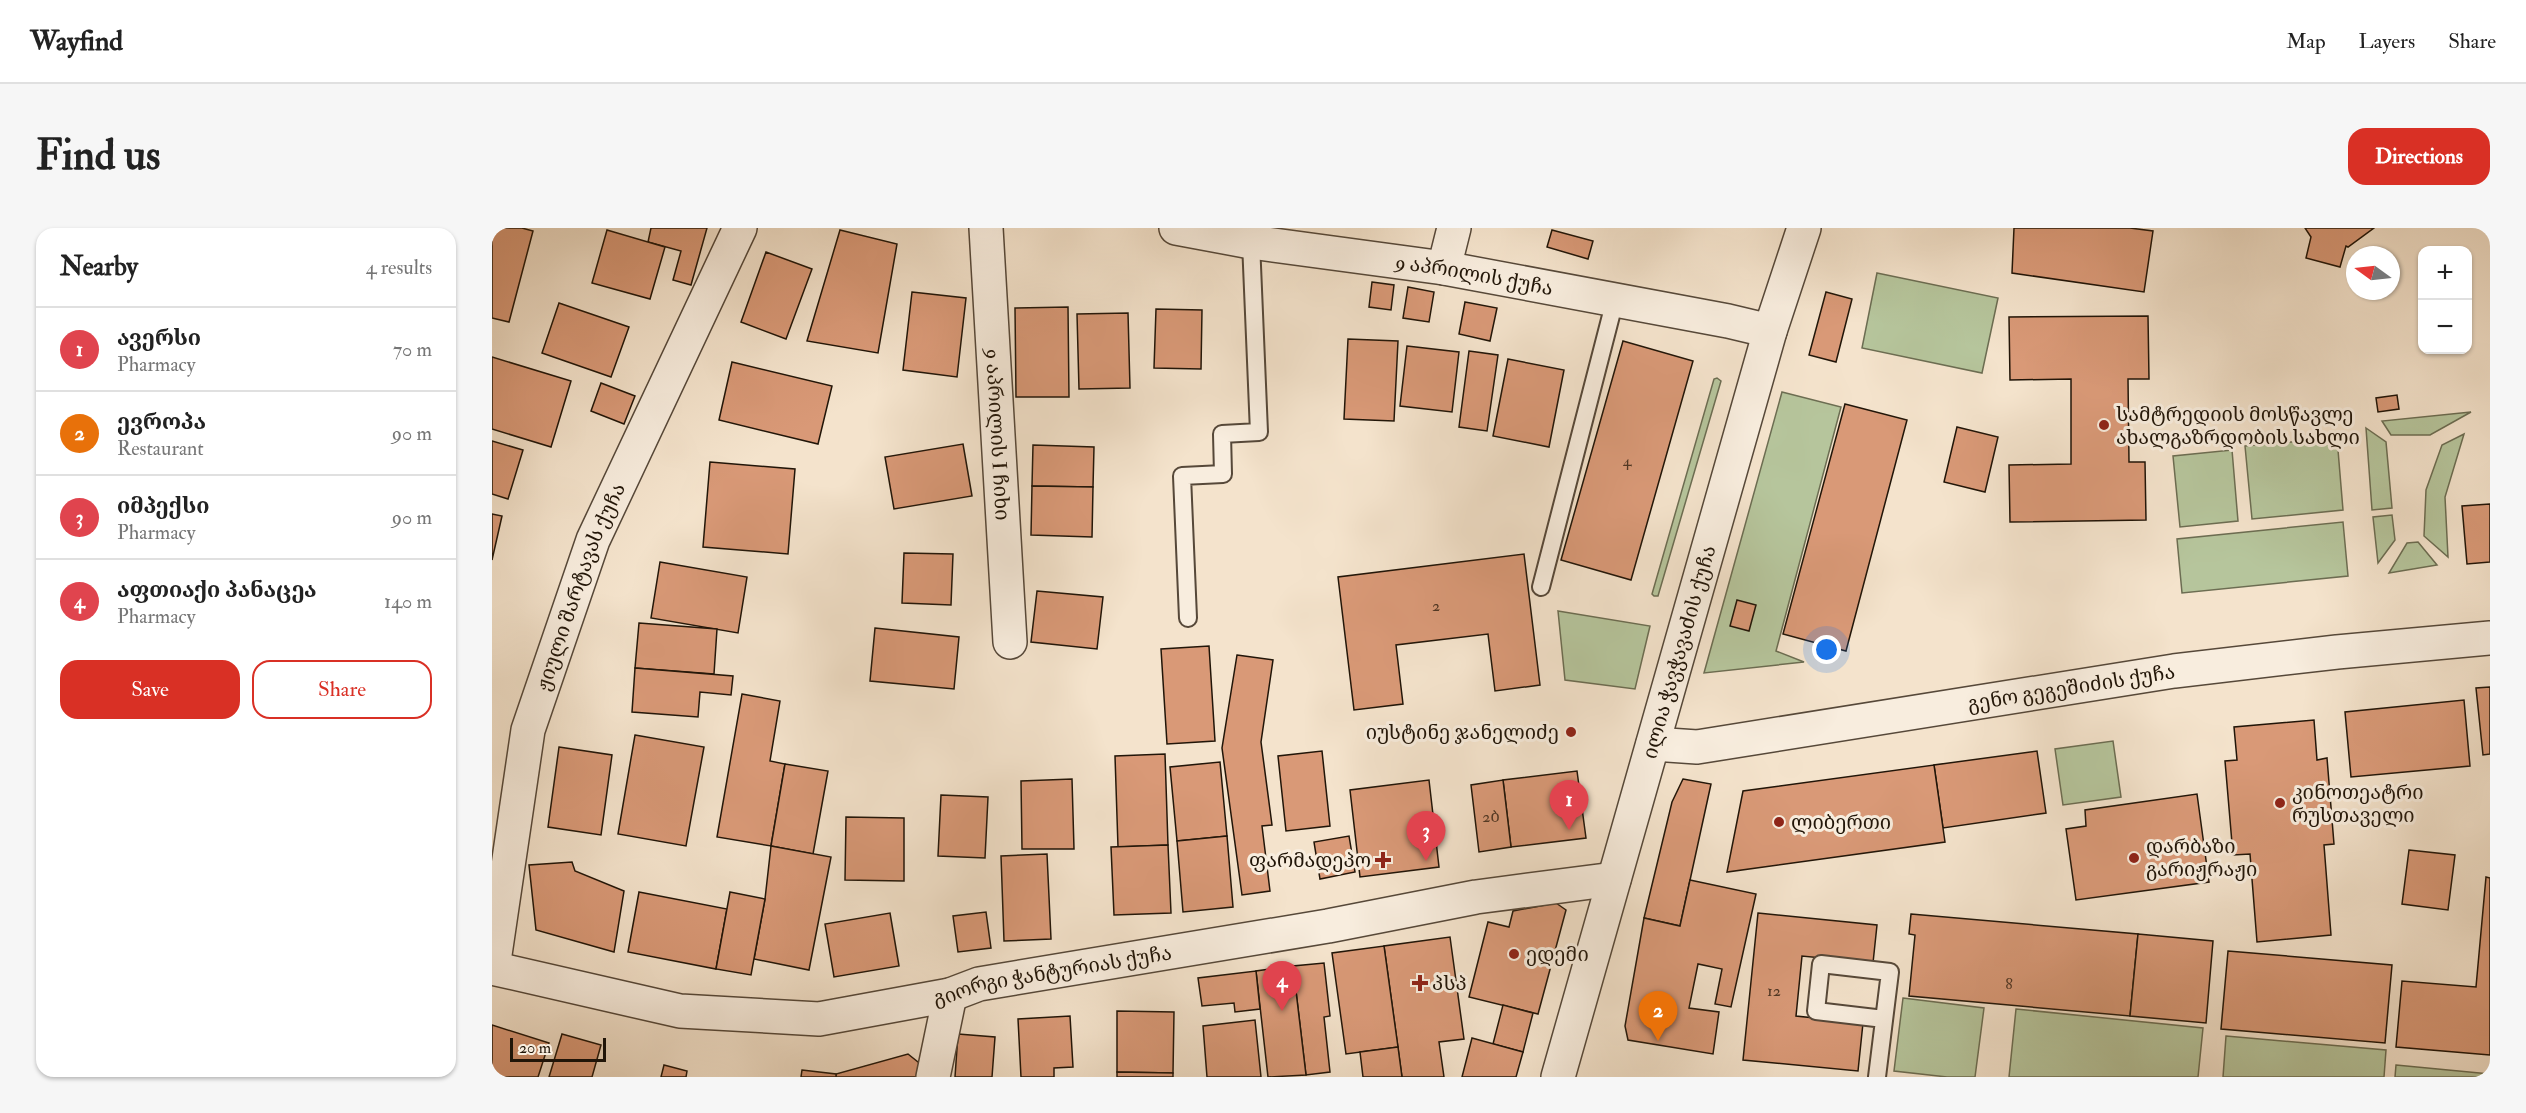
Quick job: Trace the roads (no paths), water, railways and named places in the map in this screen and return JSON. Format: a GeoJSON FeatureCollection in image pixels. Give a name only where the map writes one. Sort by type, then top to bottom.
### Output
{"type":"FeatureCollection","features":[{"type":"Feature","properties":{"kind":"street","name":"ჟიული შარტავას ქუჩა"},"geometry":{"type":"LineString","coordinates":[[493,968],[528,730],[593,540],[740,228]]}},
{"type":"Feature","properties":{"kind":"street","name":"9 აპრილის I ჩიხი"},"geometry":{"type":"LineString","coordinates":[[986,228],[1010,642]]}},
{"type":"Feature","properties":{"kind":"street","name":"9 აპრილის ქუჩა"},"geometry":{"type":"LineString","coordinates":[[1176,228],[1251,242],[1444,268],[1728,321],[1770,331]]}},
{"type":"Feature","properties":{"kind":"street"},"geometry":{"type":"LineString","coordinates":[[1444,268],[1454,228]]}},
{"type":"Feature","properties":{"kind":"street","name":"ილია ჭავჭავაძის ქუჩა"},"geometry":{"type":"LineString","coordinates":[[1558,1077],[1770,331],[1804,228]]}},
{"type":"Feature","properties":{"kind":"street","name":"გენო გეგეშიძის ქუჩა"},"geometry":{"type":"LineString","coordinates":[[1653,744],[1696,747],[2174,670],[2490,638]]}},
{"type":"Feature","properties":{"kind":"street","name":"გიორგი ჭანტურიას ქუჩა"},"geometry":{"type":"LineString","coordinates":[[493,968],[680,1011],[819,1019],[950,995],[979,984],[1328,926],[1476,897],[1614,879]]}},
{"type":"Feature","properties":{"kind":"street"},"geometry":{"type":"LineString","coordinates":[[933,1077],[950,995]]}},
{"type":"Feature","properties":{"kind":"lane"},"geometry":{"type":"LineString","coordinates":[[1188,618],[1182,476],[1223,474],[1222,434],[1259,432],[1251,242]]}},
{"type":"Feature","properties":{"kind":"lane"},"geometry":{"type":"LineString","coordinates":[[1541,587],[1616,300]]}},
{"type":"Feature","properties":{"kind":"lane"},"geometry":{"type":"LineString","coordinates":[[1877,1077],[1890,972],[1821,964],[1816,1011],[1884,1019]]}},
{"type":"Feature","properties":{"kind":"place","name":"სამტრედიის მოსწავლე ახალგაზრდობის სახლი"},"geometry":{"type":"Point","coordinates":[2104,425]}},
{"type":"Feature","properties":{"kind":"place","name":"იუსტინე ჯანელიძე"},"geometry":{"type":"Point","coordinates":[1571,732]}},
{"type":"Feature","properties":{"kind":"place","name":"კინოთეატრი რუსთაველი"},"geometry":{"type":"Point","coordinates":[2280,803]}},
{"type":"Feature","properties":{"kind":"place","name":"ლიბერთი"},"geometry":{"type":"Point","coordinates":[1779,822]}},
{"type":"Feature","properties":{"kind":"place","name":"ავერსი"},"geometry":{"type":"Point","coordinates":[1569,830]}},
{"type":"Feature","properties":{"kind":"place","name":"დარბაზი გარიჟრაჟი"},"geometry":{"type":"Point","coordinates":[2134,858]}},
{"type":"Feature","properties":{"kind":"place","name":"ფარმადეპო"},"geometry":{"type":"Point","coordinates":[1383,860]}},
{"type":"Feature","properties":{"kind":"place","name":"იმპექსი"},"geometry":{"type":"Point","coordinates":[1426,861]}},
{"type":"Feature","properties":{"kind":"place","name":"ედემი"},"geometry":{"type":"Point","coordinates":[1514,954]}},
{"type":"Feature","properties":{"kind":"place","name":"პსპ"},"geometry":{"type":"Point","coordinates":[1420,983]}},
{"type":"Feature","properties":{"kind":"place","name":"აფთიაქი პანაცეა"},"geometry":{"type":"Point","coordinates":[1282,1011]}},
{"type":"Feature","properties":{"kind":"place","name":"ევროპა"},"geometry":{"type":"Point","coordinates":[1658,1041]}}]}
